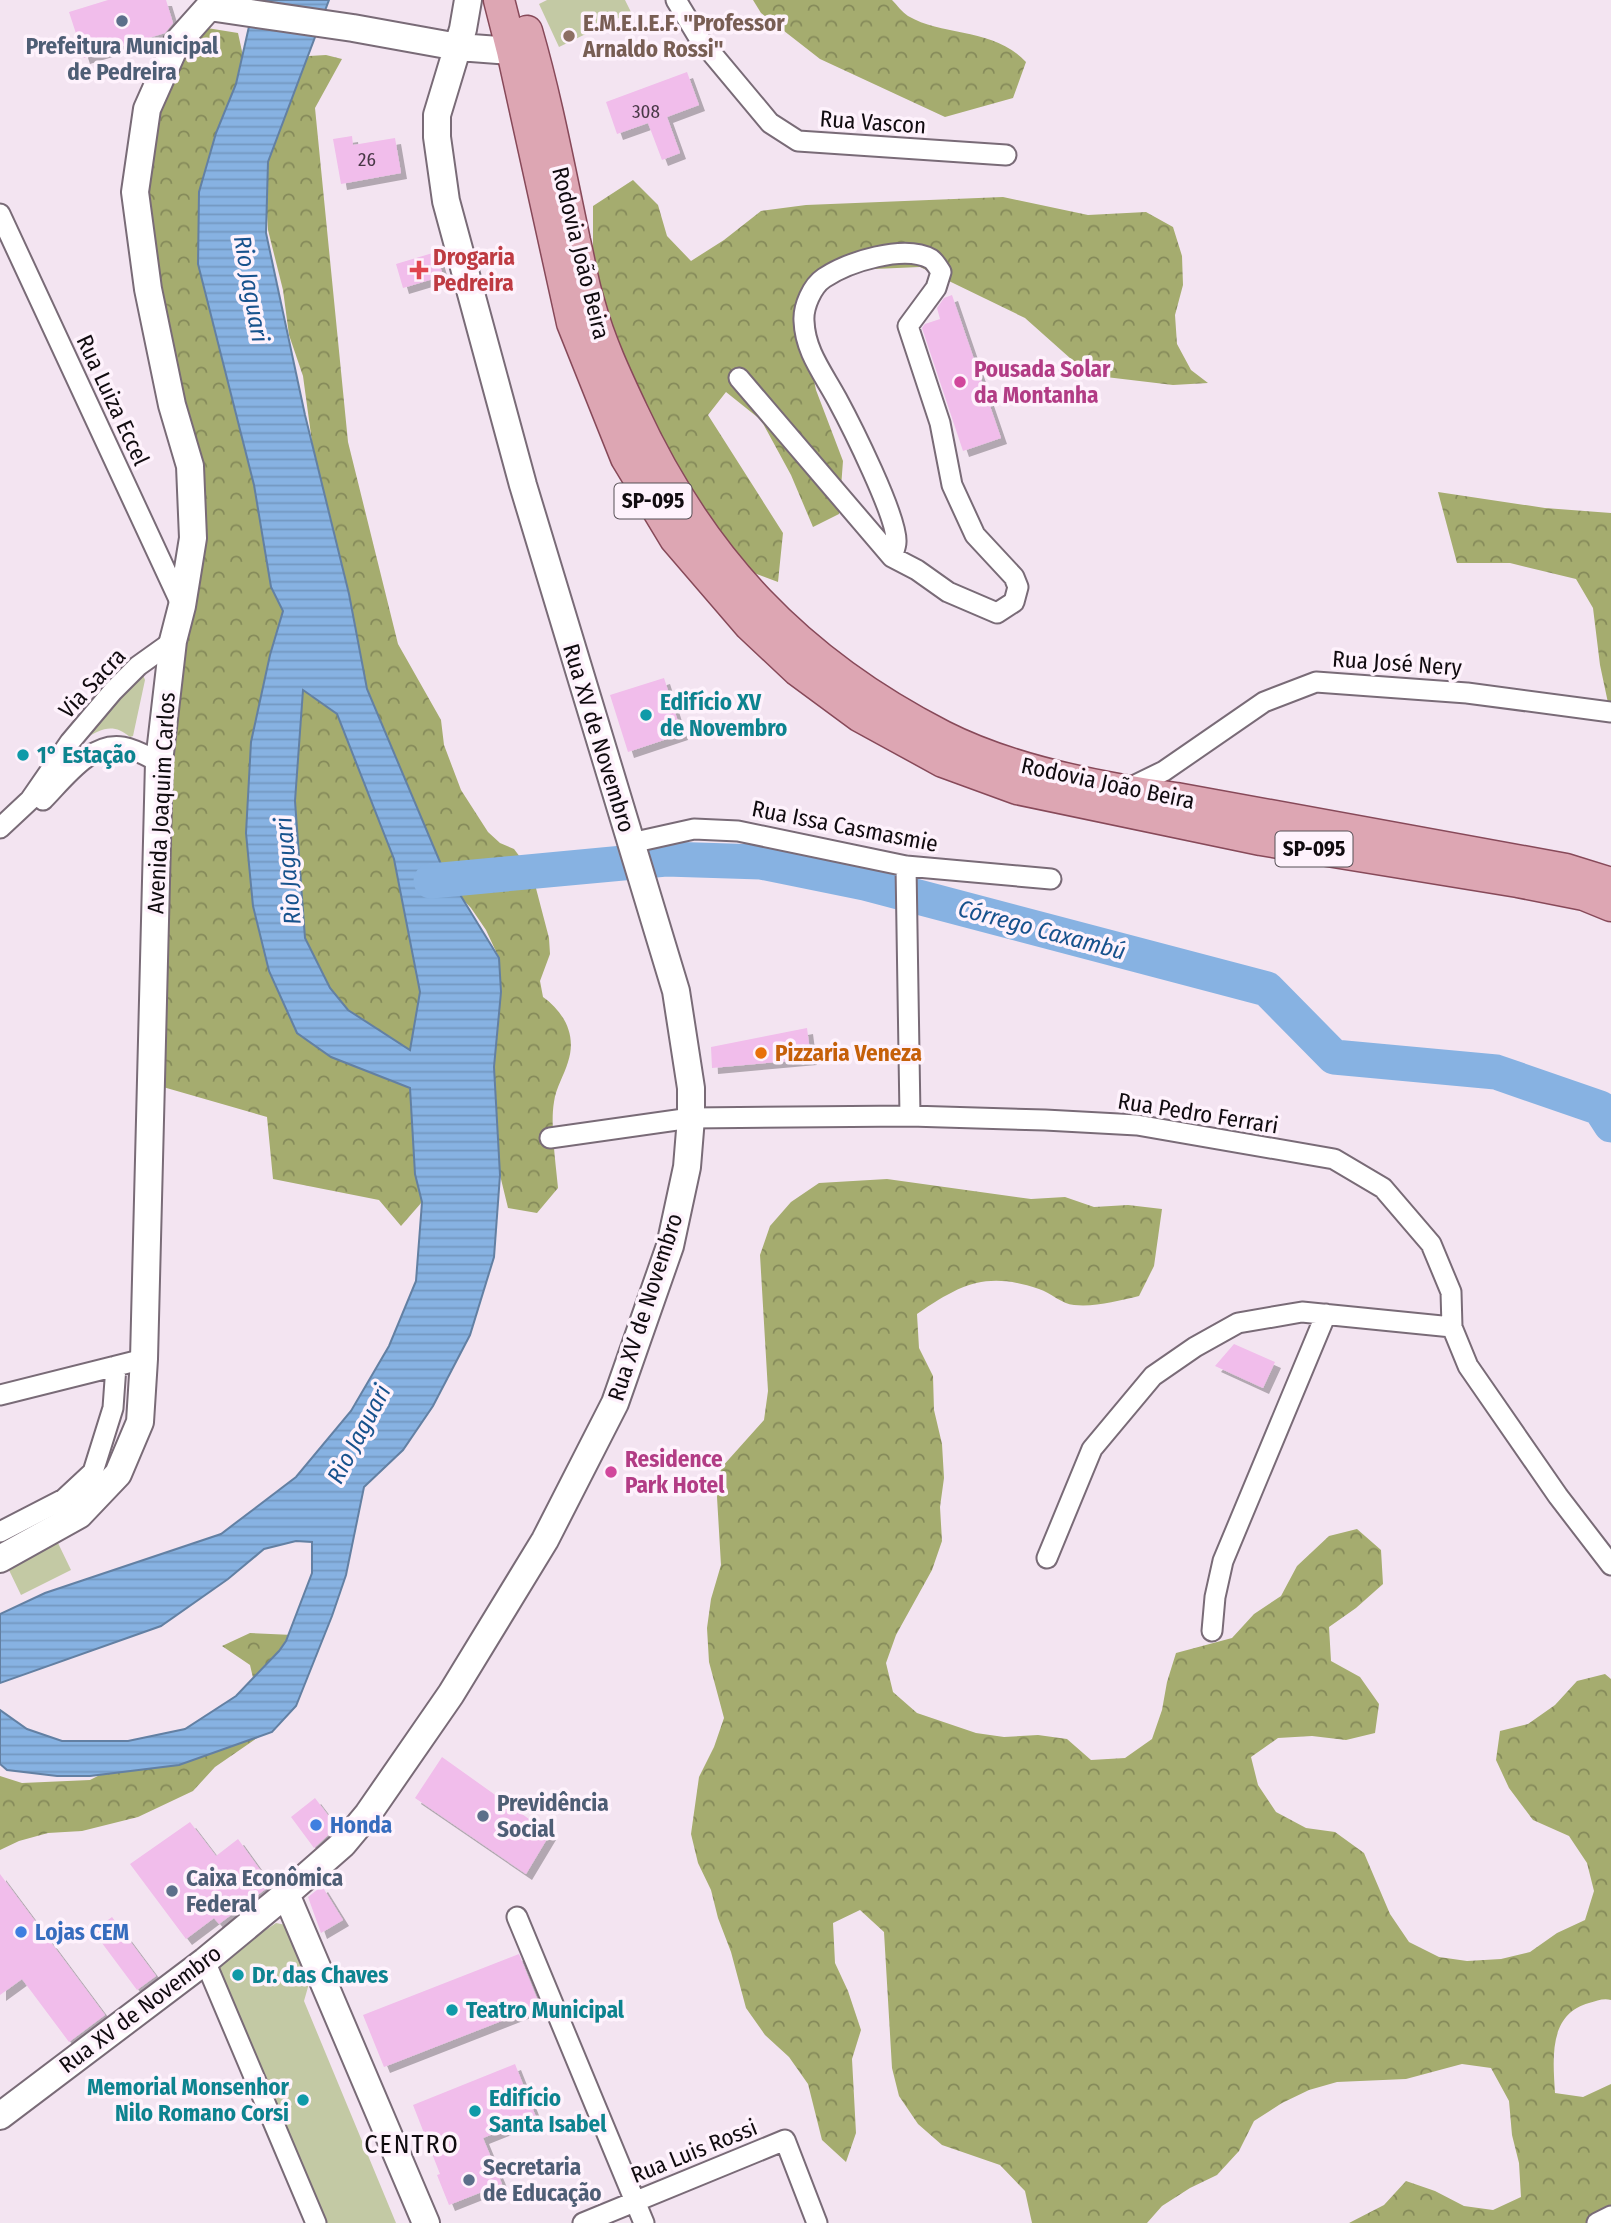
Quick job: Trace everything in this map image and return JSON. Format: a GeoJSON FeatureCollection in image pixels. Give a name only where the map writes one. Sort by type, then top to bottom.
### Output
{"type":"FeatureCollection","features":[{"type":"Feature","properties":{"kind":"main road","name":"Rua XV de Novembro"},"geometry":{"type":"LineString","coordinates":[[0,2116],[205,1961],[343,1844],[368,1814],[452,1694],[545,1539],[615,1403],[670,1247],[687,1167],[691,1118],[691,1088],[676,992],[523,485],[446,201],[437,137],[437,115],[458,47],[468,0]]}},
{"type":"Feature","properties":{"kind":"main road","name":"SP-095"},"geometry":{"type":"LineString","coordinates":[[499,0],[523,52]]}},
{"type":"Feature","properties":{"kind":"main road","name":"Rodovia João Beira"},"geometry":{"type":"LineString","coordinates":[[519,0],[523,52],[572,323],[626,458],[675,538],[749,625],[798,671],[849,708],[943,762],[1017,789],[1261,840],[1518,882],[1584,895],[1611,906]]}},
{"type":"Feature","properties":{"kind":"main road"},"geometry":{"type":"LineString","coordinates":[[206,4],[458,47],[523,52]]}},
{"type":"Feature","properties":{"kind":"main road","name":"Avenida Joaquim Carlos"},"geometry":{"type":"LineString","coordinates":[[0,1559],[79,1515],[118,1474],[140,1422],[144,1359],[159,762],[173,641],[182,606],[193,538],[190,466],[173,405],[148,289],[135,192],[147,109],[176,44],[206,4]]}},
{"type":"Feature","properties":{"kind":"main road","name":"Rodovia João Beira"},"geometry":{"type":"LineString","coordinates":[[523,52],[590,305],[615,374],[648,446],[696,526],[731,572],[809,649],[864,691],[945,737],[1021,766],[1124,791],[1176,798],[1566,869],[1611,883]]}},
{"type":"Feature","properties":{"kind":"main road"},"geometry":{"type":"LineString","coordinates":[[286,1894],[426,2223]]}},
{"type":"Feature","properties":{"kind":"street","name":"Rua Vascon"},"geometry":{"type":"LineString","coordinates":[[676,0],[699,38],[770,123],[798,141],[1006,155]]}},
{"type":"Feature","properties":{"kind":"street","name":"Rua Luiza Eccel"},"geometry":{"type":"LineString","coordinates":[[0,215],[182,606]]}},
{"type":"Feature","properties":{"kind":"street"},"geometry":{"type":"LineString","coordinates":[[738,378],[891,557],[917,570],[948,592],[997,613],[1014,602],[1018,587],[1014,577],[975,535],[952,485],[940,423],[908,326],[936,288],[941,272],[933,260],[913,253],[866,259],[822,279],[810,294],[804,319],[811,357],[837,398],[855,435],[893,526],[897,542],[891,557]]}},
{"type":"Feature","properties":{"kind":"street","name":"Via Sacra"},"geometry":{"type":"LineString","coordinates":[[0,838],[33,803],[70,742],[113,691],[138,666],[173,641]]}},
{"type":"Feature","properties":{"kind":"street","name":"Rua José Nery"},"geometry":{"type":"LineString","coordinates":[[1124,791],[1164,771],[1264,702],[1316,682],[1467,692],[1611,712]]}},
{"type":"Feature","properties":{"kind":"street","name":"Via Sacra"},"geometry":{"type":"LineString","coordinates":[[0,828],[85,759],[104,747],[121,746],[159,762]]}},
{"type":"Feature","properties":{"kind":"street","name":"Rua Issa Casmasmie"},"geometry":{"type":"LineString","coordinates":[[634,855],[694,829],[738,831],[906,872],[1051,879]]}},
{"type":"Feature","properties":{"kind":"street"},"geometry":{"type":"LineString","coordinates":[[906,872],[910,1116]]}},
{"type":"Feature","properties":{"kind":"street","name":"Rua Pedro Ferrari"},"geometry":{"type":"LineString","coordinates":[[550,1139],[691,1118],[910,1116],[1045,1119],[1138,1125],[1334,1159],[1383,1188],[1431,1244],[1451,1292],[1452,1327],[1468,1366],[1558,1496],[1611,1565]]}},
{"type":"Feature","properties":{"kind":"street"},"geometry":{"type":"LineString","coordinates":[[1047,1558],[1092,1449],[1153,1376],[1195,1347],[1238,1323],[1303,1312],[1452,1327]]}},
{"type":"Feature","properties":{"kind":"street"},"geometry":{"type":"LineString","coordinates":[[1212,1630],[1215,1597],[1223,1561],[1326,1314]]}},
{"type":"Feature","properties":{"kind":"street"},"geometry":{"type":"LineString","coordinates":[[0,1395],[144,1359]]}},
{"type":"Feature","properties":{"kind":"street"},"geometry":{"type":"LineString","coordinates":[[0,1532],[64,1499],[93,1472],[113,1408],[116,1366]]}},
{"type":"Feature","properties":{"kind":"street"},"geometry":{"type":"LineString","coordinates":[[517,1917],[644,2223]]}},
{"type":"Feature","properties":{"kind":"street"},"geometry":{"type":"LineString","coordinates":[[205,1961],[316,2223]]}},
{"type":"Feature","properties":{"kind":"street","name":"Rua Luis Rossi"},"geometry":{"type":"LineString","coordinates":[[583,2223],[785,2140],[817,2223]]}},
{"type":"Feature","properties":{"kind":"street"},"geometry":{"type":"LineString","coordinates":[[1597,2223],[1611,2216]]}},
{"type":"Feature","properties":{"kind":"green space","name":"E.M.E.I.E.F. \"Professor Arnaldo Rossi\""},"geometry":{"type":"Polygon","coordinates":[[[547,0],[625,0],[631,12],[559,47],[539,4],[547,0]]]}},
{"type":"Feature","properties":{"kind":"green space"},"geometry":{"type":"Polygon","coordinates":[[[753,0],[892,0],[906,14],[922,23],[999,43],[1026,62],[1013,98],[945,117],[820,59],[761,13],[753,0]]]}},
{"type":"Feature","properties":{"kind":"green space"},"geometry":{"type":"Polygon","coordinates":[[[207,28],[238,33],[243,56],[236,84],[216,133],[254,485],[271,587],[283,611],[302,689],[337,714],[394,859],[420,992],[408,1062],[415,1174],[422,1202],[401,1226],[379,1200],[273,1179],[267,1117],[163,1087],[163,747],[192,574],[143,200],[149,141],[174,61],[207,28]]]}},
{"type":"Feature","properties":{"kind":"green space"},"geometry":{"type":"Polygon","coordinates":[[[326,55],[342,59],[315,108],[348,442],[398,644],[441,720],[444,745],[461,790],[488,832],[500,843],[514,849],[532,873],[549,938],[550,954],[540,981],[543,997],[563,1017],[570,1034],[570,1052],[556,1091],[553,1111],[558,1188],[537,1213],[508,1208],[500,1175],[494,1067],[501,992],[499,958],[486,930],[471,908],[437,873],[355,692],[321,508],[303,376],[289,335],[283,290],[268,230],[264,165],[292,57],[326,55]]]}},
{"type":"Feature","properties":{"kind":"green space"},"geometry":{"type":"Polygon","coordinates":[[[633,180],[658,205],[667,236],[691,261],[761,211],[806,205],[1003,197],[1088,215],[1146,212],[1173,227],[1182,256],[1183,285],[1175,315],[1177,344],[1191,370],[1208,383],[1173,385],[1089,375],[1025,318],[920,267],[851,270],[810,280],[801,319],[816,390],[843,461],[839,514],[813,527],[791,475],[761,420],[726,392],[708,415],[783,533],[778,582],[716,559],[657,453],[593,270],[593,206],[633,180]]]}},
{"type":"Feature","properties":{"kind":"green space"},"geometry":{"type":"Polygon","coordinates":[[[1438,492],[1545,508],[1611,513],[1611,717],[1600,665],[1593,608],[1576,579],[1510,563],[1457,563],[1438,492]]]}},
{"type":"Feature","properties":{"kind":"green space"},"geometry":{"type":"Polygon","coordinates":[[[143,675],[145,680],[133,736],[108,729],[85,739],[133,676],[143,675]]]}},
{"type":"Feature","properties":{"kind":"green space"},"geometry":{"type":"Polygon","coordinates":[[[887,1179],[1031,1199],[1065,1197],[1094,1207],[1128,1205],[1162,1209],[1154,1266],[1139,1296],[1115,1302],[1074,1305],[1039,1289],[1004,1281],[989,1281],[961,1288],[917,1314],[919,1348],[933,1376],[934,1410],[942,1444],[942,1541],[932,1570],[896,1635],[886,1663],[893,1692],[917,1713],[976,1733],[1004,1737],[1038,1735],[1067,1739],[1091,1760],[1125,1758],[1152,1739],[1176,1653],[1232,1638],[1254,1614],[1281,1596],[1297,1566],[1329,1536],[1357,1529],[1381,1550],[1383,1584],[1329,1627],[1331,1661],[1360,1677],[1379,1704],[1375,1733],[1346,1740],[1312,1736],[1278,1738],[1251,1757],[1258,1785],[1276,1812],[1306,1828],[1335,1832],[1364,1853],[1390,1914],[1409,1942],[1439,1957],[1467,1961],[1501,1959],[1530,1952],[1557,1933],[1585,1920],[1594,1891],[1587,1863],[1569,1836],[1533,1820],[1509,1788],[1496,1760],[1500,1731],[1528,1724],[1555,1705],[1577,1681],[1605,1674],[1611,1679],[1611,2000],[1589,2003],[1566,2017],[1556,2039],[1554,2066],[1555,2093],[1583,2097],[1611,2084],[1611,2223],[1349,2223],[1384,2205],[1406,2181],[1435,2191],[1464,2206],[1493,2210],[1521,2197],[1519,2163],[1512,2135],[1509,2101],[1491,2068],[1462,2064],[1406,2079],[1337,2082],[1309,2090],[1282,2103],[1254,2121],[1239,2151],[1217,2175],[1162,2206],[1147,2223],[1032,2223],[1025,2191],[1000,2165],[942,2145],[918,2124],[899,2096],[892,2068],[884,1932],[860,1910],[833,1923],[835,1963],[861,2030],[852,2059],[856,2133],[846,2162],[822,2140],[808,2084],[789,2057],[765,2035],[746,2008],[731,1952],[711,1890],[698,1863],[691,1834],[699,1777],[714,1747],[724,1718],[709,1662],[707,1628],[711,1599],[721,1565],[717,1497],[721,1468],[764,1420],[768,1391],[760,1255],[770,1226],[791,1202],[819,1183],[887,1179]]]}},
{"type":"Feature","properties":{"kind":"green space"},"geometry":{"type":"Polygon","coordinates":[[[57,1541],[71,1570],[21,1595],[7,1566],[57,1541]]]}},
{"type":"Feature","properties":{"kind":"green space"},"geometry":{"type":"Polygon","coordinates":[[[250,1633],[315,1636],[270,1729],[215,1767],[193,1791],[138,1817],[82,1831],[48,1833],[19,1841],[0,1850],[0,1776],[22,1783],[90,1780],[257,1695],[250,1665],[222,1646],[250,1633]]]}},
{"type":"Feature","properties":{"kind":"green space"},"geometry":{"type":"Polygon","coordinates":[[[276,1923],[286,1925],[310,1980],[304,2001],[396,2223],[324,2223],[217,1969],[219,1962],[276,1923]]]}},
{"type":"Feature","properties":{"kind":"water","name":"Rio Jaguari"},"geometry":{"type":"Polygon","coordinates":[[[255,0],[329,0],[268,162],[266,233],[305,415],[349,594],[367,689],[440,862],[499,958],[501,992],[494,1067],[500,1175],[494,1257],[470,1335],[433,1406],[403,1450],[364,1487],[346,1575],[332,1616],[296,1706],[272,1732],[179,1765],[90,1776],[57,1776],[7,1770],[0,1764],[0,1710],[27,1729],[62,1741],[128,1741],[185,1729],[236,1696],[279,1651],[286,1641],[312,1573],[312,1542],[296,1541],[264,1549],[228,1579],[161,1626],[0,1683],[0,1614],[45,1593],[221,1534],[296,1477],[351,1411],[389,1346],[416,1281],[422,1202],[415,1174],[410,1088],[331,1057],[297,1033],[269,971],[253,906],[246,833],[251,742],[270,655],[283,611],[271,587],[254,485],[198,264],[199,192],[216,133],[236,84],[255,0]],[[303,690],[295,801],[305,938],[330,988],[348,1010],[410,1050],[420,992],[394,859],[337,714],[303,690]]]}},
{"type":"Feature","properties":{"kind":"building","name":"Prefeitura Municipal de Pedreira"},"geometry":{"type":"Polygon","coordinates":[[[108,0],[166,0],[173,23],[165,33],[84,58],[69,12],[108,0]]]}},
{"type":"Feature","properties":{"kind":"building"},"geometry":{"type":"Polygon","coordinates":[[[687,72],[699,105],[667,117],[680,153],[662,160],[648,123],[617,134],[606,102],[687,72]]]}},
{"type":"Feature","properties":{"kind":"building"},"geometry":{"type":"Polygon","coordinates":[[[352,136],[353,145],[395,138],[401,173],[341,184],[333,139],[352,136]]]}},
{"type":"Feature","properties":{"kind":"building","name":"Drogaria Pedreira"},"geometry":{"type":"Polygon","coordinates":[[[436,252],[443,276],[403,288],[396,264],[436,252]]]}},
{"type":"Feature","properties":{"kind":"building","name":"Pousada Solar da Montanha"},"geometry":{"type":"Polygon","coordinates":[[[952,295],[1001,438],[963,451],[922,328],[925,324],[940,319],[937,308],[944,298],[952,295]]]}},
{"type":"Feature","properties":{"kind":"building","name":"Edifício XV de Novembro"},"geometry":{"type":"Polygon","coordinates":[[[664,678],[682,734],[628,752],[610,695],[664,678]]]}},
{"type":"Feature","properties":{"kind":"building","name":"Pizzaria Veneza"},"geometry":{"type":"Polygon","coordinates":[[[807,1028],[811,1059],[712,1068],[711,1047],[807,1028]]]}},
{"type":"Feature","properties":{"kind":"building"},"geometry":{"type":"Polygon","coordinates":[[[1234,1344],[1275,1362],[1263,1388],[1215,1366],[1234,1344]]]}},
{"type":"Feature","properties":{"kind":"building","name":"Previdência Social"},"geometry":{"type":"Polygon","coordinates":[[[442,1757],[550,1834],[526,1874],[415,1798],[442,1757]]]}},
{"type":"Feature","properties":{"kind":"building","name":"Honda"},"geometry":{"type":"Polygon","coordinates":[[[315,1798],[337,1827],[314,1848],[291,1817],[315,1798]]]}},
{"type":"Feature","properties":{"kind":"building"},"geometry":{"type":"Polygon","coordinates":[[[190,1822],[216,1856],[238,1839],[271,1885],[219,1924],[214,1918],[186,1939],[130,1864],[190,1822]]]}},
{"type":"Feature","properties":{"kind":"building","name":"Lojas CEM"},"geometry":{"type":"Polygon","coordinates":[[[0,1874],[105,2015],[69,2042],[22,1979],[0,1995],[0,1874]]]}},
{"type":"Feature","properties":{"kind":"building"},"geometry":{"type":"Polygon","coordinates":[[[322,1886],[343,1920],[321,1933],[308,1897],[322,1886]]]}},
{"type":"Feature","properties":{"kind":"building"},"geometry":{"type":"Polygon","coordinates":[[[112,1917],[156,1976],[137,1990],[93,1931],[112,1917]]]}},
{"type":"Feature","properties":{"kind":"building","name":"Teatro Municipal"},"geometry":{"type":"Polygon","coordinates":[[[519,1954],[540,2006],[384,2067],[363,2015],[519,1954]]]}},
{"type":"Feature","properties":{"kind":"building","name":"Edifício Santa Isabel"},"geometry":{"type":"Polygon","coordinates":[[[515,2064],[536,2117],[483,2138],[502,2184],[449,2205],[413,2105],[515,2064]]]}},
{"type":"Feature","properties":{"kind":"waterway","name":"Córrego Caxambú"},"geometry":{"type":"LineString","coordinates":[[431,881],[666,859],[761,862],[865,883],[1267,989],[1334,1057],[1496,1072],[1600,1108],[1611,1125]]}},
{"type":"Feature","properties":{"kind":"place","name":"Prefeitura Municipal de Pedreira"},"geometry":{"type":"Point","coordinates":[122,21]}},
{"type":"Feature","properties":{"kind":"place","name":"E.M.E.I.E.F. \"Professor Arnaldo Rossi\""},"geometry":{"type":"Point","coordinates":[569,36]}},
{"type":"Feature","properties":{"kind":"place","name":"Drogaria Pedreira"},"geometry":{"type":"Point","coordinates":[419,270]}},
{"type":"Feature","properties":{"kind":"place","name":"Pousada Solar da Montanha"},"geometry":{"type":"Point","coordinates":[960,382]}},
{"type":"Feature","properties":{"kind":"place","name":"Edifício XV de Novembro"},"geometry":{"type":"Point","coordinates":[646,715]}},
{"type":"Feature","properties":{"kind":"place","name":"1° Estação"},"geometry":{"type":"Point","coordinates":[23,755]}},
{"type":"Feature","properties":{"kind":"place","name":"Pizzaria Veneza"},"geometry":{"type":"Point","coordinates":[761,1053]}},
{"type":"Feature","properties":{"kind":"place","name":"Residence Park Hotel"},"geometry":{"type":"Point","coordinates":[611,1472]}},
{"type":"Feature","properties":{"kind":"place","name":"Previdência Social"},"geometry":{"type":"Point","coordinates":[483,1816]}},
{"type":"Feature","properties":{"kind":"place","name":"Honda"},"geometry":{"type":"Point","coordinates":[316,1825]}},
{"type":"Feature","properties":{"kind":"place","name":"Caixa Econômica Federal"},"geometry":{"type":"Point","coordinates":[172,1891]}},
{"type":"Feature","properties":{"kind":"place","name":"Lojas CEM"},"geometry":{"type":"Point","coordinates":[21,1932]}},
{"type":"Feature","properties":{"kind":"place","name":"Dr. das Chaves"},"geometry":{"type":"Point","coordinates":[238,1975]}},
{"type":"Feature","properties":{"kind":"place","name":"Teatro Municipal"},"geometry":{"type":"Point","coordinates":[452,2010]}},
{"type":"Feature","properties":{"kind":"place","name":"Memorial Monsenhor Nilo Romano Corsi"},"geometry":{"type":"Point","coordinates":[303,2100]}},
{"type":"Feature","properties":{"kind":"place","name":"Edifício Santa Isabel"},"geometry":{"type":"Point","coordinates":[475,2111]}},
{"type":"Feature","properties":{"kind":"place","name":"Secretaria de Educação"},"geometry":{"type":"Point","coordinates":[469,2180]}},
{"type":"Feature","properties":{"kind":"district","name":"CENTRO"},"geometry":{"type":"Point","coordinates":[412,2144]}}]}
